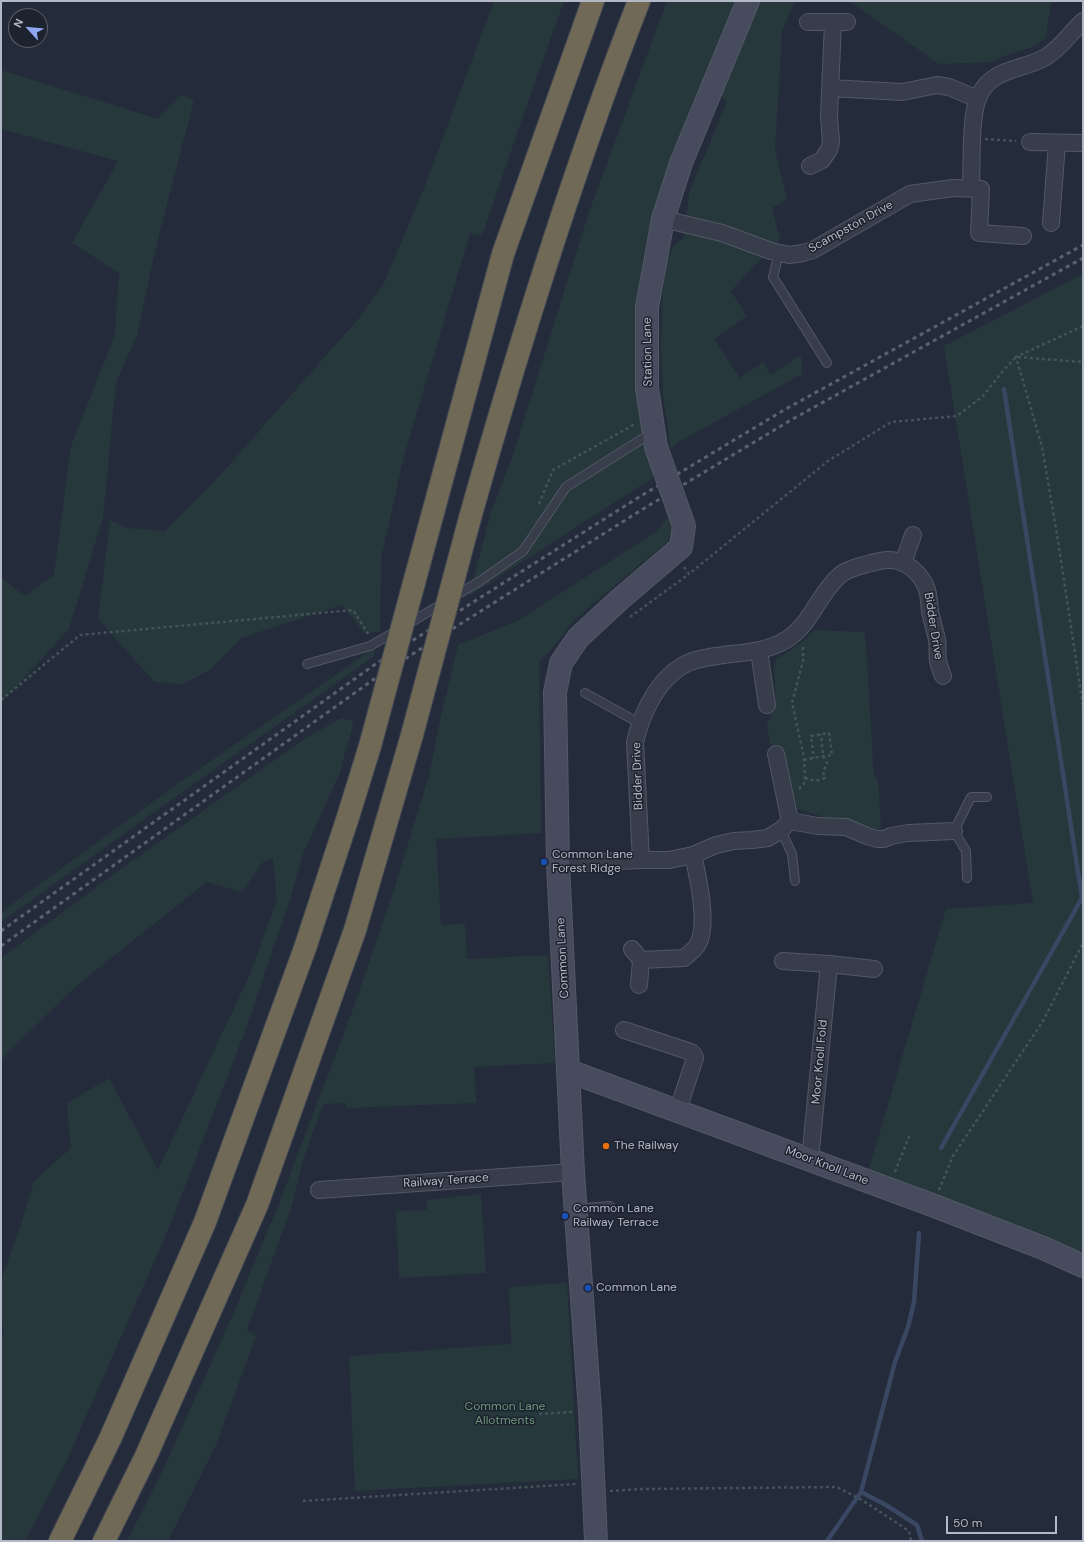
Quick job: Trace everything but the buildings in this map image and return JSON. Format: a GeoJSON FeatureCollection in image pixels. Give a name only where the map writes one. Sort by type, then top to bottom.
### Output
{"type":"FeatureCollection","features":[{"type":"Feature","properties":{"kind":"highway"},"geometry":{"type":"LineString","coordinates":[[60,1541],[110,1439],[205,1222],[307,942],[370,746],[503,254],[593,1]]}},
{"type":"Feature","properties":{"kind":"highway"},"geometry":{"type":"LineString","coordinates":[[104,1541],[146,1456],[257,1205],[355,930],[412,735],[470,518],[550,251],[638,1]]}},
{"type":"Feature","properties":{"kind":"street","name":"Station Lane"},"geometry":{"type":"LineString","coordinates":[[561,663],[578,638],[619,600],[681,547],[684,526],[654,431],[647,388],[647,307],[663,219],[681,163],[748,1]]}},
{"type":"Feature","properties":{"kind":"street"},"geometry":{"type":"LineString","coordinates":[[1023,236],[979,233],[973,139],[978,99],[982,89],[990,81],[1001,73],[1044,58],[1058,48],[1083,21]]}},
{"type":"Feature","properties":{"kind":"street"},"geometry":{"type":"LineString","coordinates":[[808,22],[840,22],[830,88],[831,142],[829,150],[822,160],[811,167]]}},
{"type":"Feature","properties":{"kind":"street"},"geometry":{"type":"LineString","coordinates":[[830,88],[902,92],[937,85],[949,87],[978,99]]}},
{"type":"Feature","properties":{"kind":"street"},"geometry":{"type":"LineString","coordinates":[[1030,142],[1083,143]]}},
{"type":"Feature","properties":{"kind":"street"},"geometry":{"type":"LineString","coordinates":[[1051,223],[1057,142]]}},
{"type":"Feature","properties":{"kind":"street","name":"Scampston Drive"},"geometry":{"type":"LineString","coordinates":[[663,219],[722,233],[779,253],[789,255],[813,250],[910,194],[954,188],[976,189]]}},
{"type":"Feature","properties":{"kind":"street"},"geometry":{"type":"LineString","coordinates":[[903,563],[913,535]]}},
{"type":"Feature","properties":{"kind":"street","name":"Bidder Drive"},"geometry":{"type":"LineString","coordinates":[[641,860],[635,742],[639,723],[658,689],[671,674],[689,663],[708,658],[772,648],[796,633],[806,623],[830,585],[841,575],[853,568],[886,559],[903,563],[912,568],[927,588],[930,611],[937,640],[938,662],[943,676]]}},
{"type":"Feature","properties":{"kind":"street"},"geometry":{"type":"LineString","coordinates":[[759,651],[767,706]]}},
{"type":"Feature","properties":{"kind":"street","name":"Common Lane"},"geometry":{"type":"LineString","coordinates":[[561,663],[555,692],[558,864],[575,1209],[590,1411],[596,1541]]}},
{"type":"Feature","properties":{"kind":"street"},"geometry":{"type":"LineString","coordinates":[[776,754],[784,795],[785,825]]}},
{"type":"Feature","properties":{"kind":"street"},"geometry":{"type":"LineString","coordinates":[[558,864],[669,860],[693,855],[716,845],[734,841],[768,838],[785,825],[846,827],[877,839],[884,839],[891,836],[908,833],[954,831]]}},
{"type":"Feature","properties":{"kind":"street"},"geometry":{"type":"LineString","coordinates":[[639,985],[637,955],[684,958],[699,943],[702,928],[702,911],[700,886],[693,855]]}},
{"type":"Feature","properties":{"kind":"street"},"geometry":{"type":"LineString","coordinates":[[783,961],[874,969]]}},
{"type":"Feature","properties":{"kind":"street","name":"Moor Knoll Fold"},"geometry":{"type":"LineString","coordinates":[[810,1160],[829,964]]}},
{"type":"Feature","properties":{"kind":"street"},"geometry":{"type":"LineString","coordinates":[[624,1030],[694,1054],[695,1058],[678,1110]]}},
{"type":"Feature","properties":{"kind":"street","name":"Moor Knoll Lane"},"geometry":{"type":"LineString","coordinates":[[569,1071],[932,1205],[1043,1248],[1083,1266]]}},
{"type":"Feature","properties":{"kind":"street","name":"Railway Terrace"},"geometry":{"type":"LineString","coordinates":[[319,1190],[573,1172]]}},
{"type":"Feature","properties":{"kind":"lane"},"geometry":{"type":"LineString","coordinates":[[779,253],[773,277],[827,363]]}},
{"type":"Feature","properties":{"kind":"lane"},"geometry":{"type":"LineString","coordinates":[[308,664],[370,646],[480,581],[523,551],[566,487],[654,431]]}},
{"type":"Feature","properties":{"kind":"lane"},"geometry":{"type":"LineString","coordinates":[[585,693],[639,723]]}},
{"type":"Feature","properties":{"kind":"lane"},"geometry":{"type":"LineString","coordinates":[[967,878],[966,851],[954,831],[971,797],[987,796]]}},
{"type":"Feature","properties":{"kind":"lane"},"geometry":{"type":"LineString","coordinates":[[785,825],[792,854],[795,881]]}},
{"type":"Feature","properties":{"kind":"lane"},"geometry":{"type":"LineString","coordinates":[[575,1209],[610,1206]]}},
{"type":"Feature","properties":{"kind":"path"},"geometry":{"type":"LineString","coordinates":[[973,139],[1030,142]]}},
{"type":"Feature","properties":{"kind":"path"},"geometry":{"type":"LineString","coordinates":[[673,554],[689,574],[828,460],[891,422],[957,416],[983,396],[1016,357],[1083,326]]}},
{"type":"Feature","properties":{"kind":"path"},"geometry":{"type":"LineString","coordinates":[[1016,357],[1083,362]]}},
{"type":"Feature","properties":{"kind":"path"},"geometry":{"type":"LineString","coordinates":[[1016,357],[1042,447],[1058,541],[1083,708]]}},
{"type":"Feature","properties":{"kind":"path"},"geometry":{"type":"LineString","coordinates":[[537,510],[553,470],[654,431]]}},
{"type":"Feature","properties":{"kind":"path"},"geometry":{"type":"LineString","coordinates":[[1,700],[80,634],[353,610],[371,639]]}},
{"type":"Feature","properties":{"kind":"path"},"geometry":{"type":"LineString","coordinates":[[784,795],[797,791],[804,784],[805,778],[804,760],[792,703],[803,661],[802,643],[796,633]]}},
{"type":"Feature","properties":{"kind":"path"},"geometry":{"type":"LineString","coordinates":[[804,760],[832,755],[829,733],[811,736],[814,758]]}},
{"type":"Feature","properties":{"kind":"path"},"geometry":{"type":"LineString","coordinates":[[805,778],[815,781],[825,778],[823,772],[827,763],[823,756],[821,734]]}},
{"type":"Feature","properties":{"kind":"path"},"geometry":{"type":"LineString","coordinates":[[932,1205],[953,1156],[1043,1021],[1083,943]]}},
{"type":"Feature","properties":{"kind":"path"},"geometry":{"type":"LineString","coordinates":[[888,1189],[910,1134]]}},
{"type":"Feature","properties":{"kind":"path"},"geometry":{"type":"LineString","coordinates":[[539,1414],[590,1411]]}},
{"type":"Feature","properties":{"kind":"path"},"geometry":{"type":"LineString","coordinates":[[303,1501],[593,1487],[640,1489],[837,1487],[854,1495],[909,1531],[911,1541]]}},
{"type":"Feature","properties":{"kind":"green space"},"geometry":{"type":"Polygon","coordinates":[[[494,1],[564,1],[482,236],[470,233],[404,456],[381,559],[380,631],[365,634],[342,605],[241,638],[208,671],[183,684],[155,682],[98,618],[110,520],[127,528],[165,531],[222,473],[360,317],[384,283],[425,186],[494,1]]]}},
{"type":"Feature","properties":{"kind":"green space"},"geometry":{"type":"Polygon","coordinates":[[[667,1],[735,1],[668,164],[656,202],[644,250],[638,299],[656,472],[651,479],[469,596],[492,509],[513,455],[590,209],[667,1]]]}},
{"type":"Feature","properties":{"kind":"green space"},"geometry":{"type":"Polygon","coordinates":[[[759,1],[795,1],[782,31],[775,150],[787,199],[772,208],[780,239],[731,291],[747,316],[714,339],[740,378],[763,362],[771,375],[801,355],[802,374],[677,443],[671,450],[663,396],[661,347],[663,290],[668,258],[673,248],[683,239],[690,190],[727,102],[721,96],[721,93],[759,1]]]}},
{"type":"Feature","properties":{"kind":"green space"},"geometry":{"type":"Polygon","coordinates":[[[849,1],[1051,1],[1046,38],[1033,47],[1001,57],[992,62],[939,64],[849,1]]]}},
{"type":"Feature","properties":{"kind":"green space"},"geometry":{"type":"Polygon","coordinates":[[[1,70],[158,119],[182,95],[194,100],[155,251],[137,335],[116,383],[103,517],[69,629],[1,703],[1,578],[25,596],[54,575],[71,446],[115,335],[119,273],[72,243],[118,161],[1,129],[1,70]]]}},
{"type":"Feature","properties":{"kind":"green space"},"geometry":{"type":"Polygon","coordinates":[[[1083,274],[1083,1252],[868,1172],[946,909],[1033,903],[944,346],[1083,274]]]}},
{"type":"Feature","properties":{"kind":"green space"},"geometry":{"type":"Polygon","coordinates":[[[668,518],[672,529],[668,541],[575,619],[551,650],[539,661],[541,833],[436,839],[441,925],[465,924],[467,959],[548,955],[555,1063],[474,1067],[476,1103],[347,1108],[346,1103],[323,1104],[302,1163],[292,1205],[247,1330],[256,1336],[216,1445],[168,1541],[127,1541],[161,1474],[231,1319],[280,1201],[353,1009],[393,893],[429,775],[458,645],[519,620],[654,533],[668,518]]]}},
{"type":"Feature","properties":{"kind":"green space"},"geometry":{"type":"Polygon","coordinates":[[[814,630],[865,632],[874,776],[878,779],[881,827],[878,829],[873,829],[852,821],[824,817],[797,809],[789,790],[778,746],[770,744],[767,724],[776,704],[774,666],[776,660],[806,639],[814,630]]]}},
{"type":"Feature","properties":{"kind":"green space"},"geometry":{"type":"Polygon","coordinates":[[[376,647],[373,657],[1,922],[1,913],[8,907],[176,785],[376,647]]]}},
{"type":"Feature","properties":{"kind":"green space"},"geometry":{"type":"Polygon","coordinates":[[[341,718],[354,721],[339,775],[303,854],[290,899],[247,1026],[168,1230],[67,1460],[25,1541],[1,1541],[1,1338],[4,1336],[1,1314],[1,1280],[20,1228],[34,1181],[71,1148],[67,1103],[109,1078],[158,1170],[250,974],[277,900],[273,858],[263,862],[242,892],[207,882],[77,985],[1,1060],[1,958],[121,869],[303,740],[341,718]]]}},
{"type":"Feature","properties":{"kind":"green space"},"geometry":{"type":"Polygon","coordinates":[[[481,1194],[486,1273],[399,1278],[396,1211],[427,1210],[427,1200],[481,1194]]]}},
{"type":"Feature","properties":{"kind":"green space","name":"Common Lane Allotments"},"geometry":{"type":"Polygon","coordinates":[[[567,1283],[578,1479],[355,1491],[349,1356],[511,1344],[509,1287],[567,1283]]]}},
{"type":"Feature","properties":{"kind":"waterway"},"geometry":{"type":"LineString","coordinates":[[941,1148],[1082,898],[1004,389]]}},
{"type":"Feature","properties":{"kind":"waterway"},"geometry":{"type":"LineString","coordinates":[[827,1541],[861,1492],[895,1362],[908,1327],[914,1302],[919,1233]]}},
{"type":"Feature","properties":{"kind":"waterway"},"geometry":{"type":"LineString","coordinates":[[861,1492],[886,1505],[917,1525],[922,1541]]}},
{"type":"Feature","properties":{"kind":"railway"},"geometry":{"type":"LineString","coordinates":[[1,931],[377,663],[636,499],[784,410],[1083,245]]}},
{"type":"Feature","properties":{"kind":"railway"},"geometry":{"type":"LineString","coordinates":[[1,946],[384,672],[643,509],[791,420],[1083,258]]}},
{"type":"Feature","properties":{"kind":"place","name":"Common Lane Forest Ridge"},"geometry":{"type":"Point","coordinates":[544,862]}},
{"type":"Feature","properties":{"kind":"place","name":"The Railway"},"geometry":{"type":"Point","coordinates":[606,1146]}},
{"type":"Feature","properties":{"kind":"place","name":"Common Lane Railway Terrace"},"geometry":{"type":"Point","coordinates":[565,1216]}},
{"type":"Feature","properties":{"kind":"place","name":"Common Lane"},"geometry":{"type":"Point","coordinates":[588,1288]}}]}
